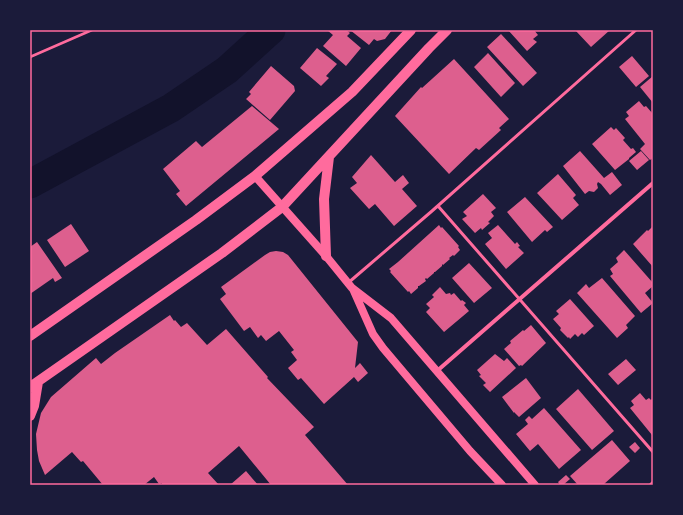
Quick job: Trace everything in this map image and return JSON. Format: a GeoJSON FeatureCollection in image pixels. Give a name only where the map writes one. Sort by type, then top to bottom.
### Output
{"type":"FeatureCollection","features":[{"type":"Feature","properties":{"kind":"main road"},"geometry":{"type":"LineString","coordinates":[[30,336],[196,220],[255,176],[352,92],[411,30]]}},
{"type":"Feature","properties":{"kind":"main road"},"geometry":{"type":"LineString","coordinates":[[30,416],[34,406],[34,385],[222,252],[282,207],[447,30]]}},
{"type":"Feature","properties":{"kind":"main road"},"geometry":{"type":"LineString","coordinates":[[326,256],[324,202],[328,157]]}},
{"type":"Feature","properties":{"kind":"main road"},"geometry":{"type":"LineString","coordinates":[[255,176],[350,285],[392,318],[536,485]]}},
{"type":"Feature","properties":{"kind":"main road"},"geometry":{"type":"LineString","coordinates":[[350,285],[373,334],[387,353],[470,451],[502,485]]}},
{"type":"Feature","properties":{"kind":"street"},"geometry":{"type":"LineString","coordinates":[[437,371],[653,183]]}},
{"type":"Feature","properties":{"kind":"lane"},"geometry":{"type":"LineString","coordinates":[[350,285],[636,30]]}},
{"type":"Feature","properties":{"kind":"lane"},"geometry":{"type":"LineString","coordinates":[[438,206],[653,452]]}},
{"type":"Feature","properties":{"kind":"path"},"geometry":{"type":"LineString","coordinates":[[30,57],[92,30]]}},
{"type":"Feature","properties":{"kind":"building"},"geometry":{"type":"Polygon","coordinates":[[[327,30],[346,30],[350,33],[347,36],[361,48],[346,66],[323,46],[333,35],[327,30]]]}},
{"type":"Feature","properties":{"kind":"building"},"geometry":{"type":"Polygon","coordinates":[[[350,30],[392,30],[385,39],[377,41],[374,39],[369,45],[350,30]]]}},
{"type":"Feature","properties":{"kind":"building"},"geometry":{"type":"Polygon","coordinates":[[[508,30],[534,30],[538,35],[533,39],[537,42],[527,51],[508,30]]]}},
{"type":"Feature","properties":{"kind":"building"},"geometry":{"type":"Polygon","coordinates":[[[575,30],[610,30],[591,47],[575,30]]]}},
{"type":"Feature","properties":{"kind":"building"},"geometry":{"type":"Polygon","coordinates":[[[501,34],[537,73],[523,86],[487,47],[501,34]]]}},
{"type":"Feature","properties":{"kind":"building"},"geometry":{"type":"Polygon","coordinates":[[[317,48],[337,64],[326,76],[329,78],[321,86],[300,68],[317,48]]]}},
{"type":"Feature","properties":{"kind":"building"},"geometry":{"type":"Polygon","coordinates":[[[488,53],[515,83],[501,97],[474,67],[488,53]]]}},
{"type":"Feature","properties":{"kind":"building"},"geometry":{"type":"Polygon","coordinates":[[[632,56],[649,76],[636,87],[619,67],[632,56]]]}},
{"type":"Feature","properties":{"kind":"building"},"geometry":{"type":"Polygon","coordinates":[[[454,59],[509,119],[499,128],[501,130],[479,150],[476,148],[449,174],[395,116],[421,87],[422,88],[454,59]]]}},
{"type":"Feature","properties":{"kind":"building"},"geometry":{"type":"Polygon","coordinates":[[[271,66],[294,86],[295,91],[270,120],[246,99],[251,94],[249,92],[271,66]]]}},
{"type":"Feature","properties":{"kind":"building"},"geometry":{"type":"Polygon","coordinates":[[[653,76],[653,103],[640,87],[653,76]]]}},
{"type":"Feature","properties":{"kind":"building"},"geometry":{"type":"Polygon","coordinates":[[[639,101],[653,114],[653,158],[650,160],[640,149],[645,144],[625,119],[629,116],[626,112],[639,101]]]}},
{"type":"Feature","properties":{"kind":"building"},"geometry":{"type":"Polygon","coordinates":[[[252,106],[279,129],[186,206],[176,194],[180,191],[163,169],[196,141],[202,147],[252,106]]]}},
{"type":"Feature","properties":{"kind":"building"},"geometry":{"type":"Polygon","coordinates":[[[611,127],[614,130],[616,128],[625,138],[623,140],[636,152],[615,170],[592,144],[611,127]]]}},
{"type":"Feature","properties":{"kind":"building"},"geometry":{"type":"Polygon","coordinates":[[[580,151],[604,178],[612,172],[622,185],[610,195],[598,182],[598,188],[594,192],[589,191],[585,194],[563,166],[580,151]]]}},
{"type":"Feature","properties":{"kind":"building"},"geometry":{"type":"Polygon","coordinates":[[[641,151],[649,160],[637,170],[629,161],[641,151]]]}},
{"type":"Feature","properties":{"kind":"building"},"geometry":{"type":"Polygon","coordinates":[[[371,155],[395,182],[403,175],[409,183],[402,189],[417,206],[394,226],[375,204],[369,209],[350,188],[357,183],[352,177],[371,155]]]}},
{"type":"Feature","properties":{"kind":"building"},"geometry":{"type":"Polygon","coordinates":[[[558,174],[576,195],[573,198],[579,205],[562,220],[537,193],[558,174]]]}},
{"type":"Feature","properties":{"kind":"building"},"geometry":{"type":"Polygon","coordinates":[[[483,194],[496,208],[491,212],[494,216],[488,222],[490,223],[482,230],[481,228],[475,233],[462,219],[467,216],[463,212],[483,194]]]}},
{"type":"Feature","properties":{"kind":"building"},"geometry":{"type":"Polygon","coordinates":[[[525,197],[553,227],[547,232],[545,230],[532,242],[507,212],[525,197]]]}},
{"type":"Feature","properties":{"kind":"building"},"geometry":{"type":"Polygon","coordinates":[[[71,224],[89,251],[65,267],[47,240],[71,224]]]}},
{"type":"Feature","properties":{"kind":"building"},"geometry":{"type":"Polygon","coordinates":[[[439,225],[459,246],[458,247],[460,250],[454,256],[453,255],[449,258],[450,259],[443,265],[442,264],[442,266],[427,279],[426,278],[426,281],[418,286],[418,288],[411,294],[390,272],[391,271],[389,269],[439,225]]]}},
{"type":"Feature","properties":{"kind":"building"},"geometry":{"type":"Polygon","coordinates":[[[498,225],[515,244],[517,242],[520,246],[518,247],[524,253],[506,269],[485,244],[492,238],[488,233],[498,225]]]}},
{"type":"Feature","properties":{"kind":"building"},"geometry":{"type":"Polygon","coordinates":[[[653,226],[653,267],[633,244],[653,226]]]}},
{"type":"Feature","properties":{"kind":"building"},"geometry":{"type":"Polygon","coordinates":[[[37,242],[62,278],[55,282],[53,278],[30,294],[30,247],[37,242]]]}},
{"type":"Feature","properties":{"kind":"building"},"geometry":{"type":"Polygon","coordinates":[[[624,250],[653,283],[653,286],[645,293],[653,303],[641,313],[610,276],[613,274],[610,269],[618,262],[616,258],[624,250]]]}},
{"type":"Feature","properties":{"kind":"building"},"geometry":{"type":"Polygon","coordinates":[[[276,251],[283,252],[288,255],[358,342],[355,368],[360,363],[368,373],[358,382],[354,377],[324,404],[301,378],[298,380],[288,368],[297,360],[291,352],[294,350],[279,331],[266,341],[261,335],[258,338],[250,327],[244,331],[220,299],[226,294],[221,287],[265,255],[276,251]]]}},
{"type":"Feature","properties":{"kind":"building"},"geometry":{"type":"Polygon","coordinates":[[[469,263],[492,288],[474,303],[452,278],[469,263]]]}},
{"type":"Feature","properties":{"kind":"building"},"geometry":{"type":"Polygon","coordinates":[[[602,278],[635,316],[626,325],[628,328],[617,338],[577,293],[586,284],[589,288],[602,278]]]}},
{"type":"Feature","properties":{"kind":"building"},"geometry":{"type":"Polygon","coordinates":[[[440,287],[446,294],[450,293],[451,295],[454,293],[461,301],[462,300],[466,303],[464,305],[469,311],[444,332],[426,312],[430,308],[426,304],[434,297],[432,295],[440,287]]]}},
{"type":"Feature","properties":{"kind":"building"},"geometry":{"type":"Polygon","coordinates":[[[570,299],[594,326],[584,335],[582,333],[578,337],[575,334],[570,339],[560,330],[561,328],[553,319],[559,314],[556,311],[570,299]]]}},
{"type":"Feature","properties":{"kind":"building"},"geometry":{"type":"Polygon","coordinates":[[[170,315],[181,327],[187,323],[207,345],[226,329],[268,377],[267,378],[314,427],[305,435],[348,485],[271,485],[239,446],[208,473],[219,485],[162,485],[162,483],[159,484],[154,477],[144,485],[103,485],[83,461],[81,462],[72,452],[45,475],[39,461],[36,434],[41,413],[51,397],[96,358],[101,364],[170,315]]]}},
{"type":"Feature","properties":{"kind":"building"},"geometry":{"type":"Polygon","coordinates":[[[531,325],[546,343],[522,366],[519,366],[504,349],[511,343],[510,341],[531,325]]]}},
{"type":"Feature","properties":{"kind":"building"},"geometry":{"type":"Polygon","coordinates":[[[495,354],[504,361],[507,358],[516,368],[490,392],[483,385],[486,383],[479,376],[481,375],[477,370],[495,354]]]}},
{"type":"Feature","properties":{"kind":"building"},"geometry":{"type":"Polygon","coordinates":[[[626,359],[636,370],[618,385],[608,374],[626,359]]]}},
{"type":"Feature","properties":{"kind":"building"},"geometry":{"type":"Polygon","coordinates":[[[526,378],[541,398],[519,417],[514,413],[502,397],[526,378]]]}},
{"type":"Feature","properties":{"kind":"building"},"geometry":{"type":"Polygon","coordinates":[[[578,389],[614,431],[592,450],[556,409],[578,389]]]}},
{"type":"Feature","properties":{"kind":"building"},"geometry":{"type":"Polygon","coordinates":[[[640,393],[646,400],[649,398],[651,400],[653,398],[652,435],[630,408],[634,405],[631,401],[640,393]]]}},
{"type":"Feature","properties":{"kind":"building"},"geometry":{"type":"Polygon","coordinates":[[[544,408],[581,450],[559,469],[538,444],[530,451],[516,434],[528,424],[525,420],[529,416],[532,419],[544,408]]]}},
{"type":"Feature","properties":{"kind":"building"},"geometry":{"type":"Polygon","coordinates":[[[612,440],[630,461],[604,484],[605,485],[578,485],[570,476],[612,440]]]}},
{"type":"Feature","properties":{"kind":"building"},"geometry":{"type":"Polygon","coordinates":[[[635,442],[640,448],[635,453],[629,447],[635,442]]]}},
{"type":"Feature","properties":{"kind":"building"},"geometry":{"type":"Polygon","coordinates":[[[246,471],[258,485],[230,485],[246,471]]]}},
{"type":"Feature","properties":{"kind":"building"},"geometry":{"type":"Polygon","coordinates":[[[566,475],[570,479],[563,485],[560,485],[558,482],[566,475]]]}},
{"type":"Feature","properties":{"kind":"waterway"},"geometry":{"type":"LineString","coordinates":[[30,184],[171,108],[227,70],[271,30]]}}]}
